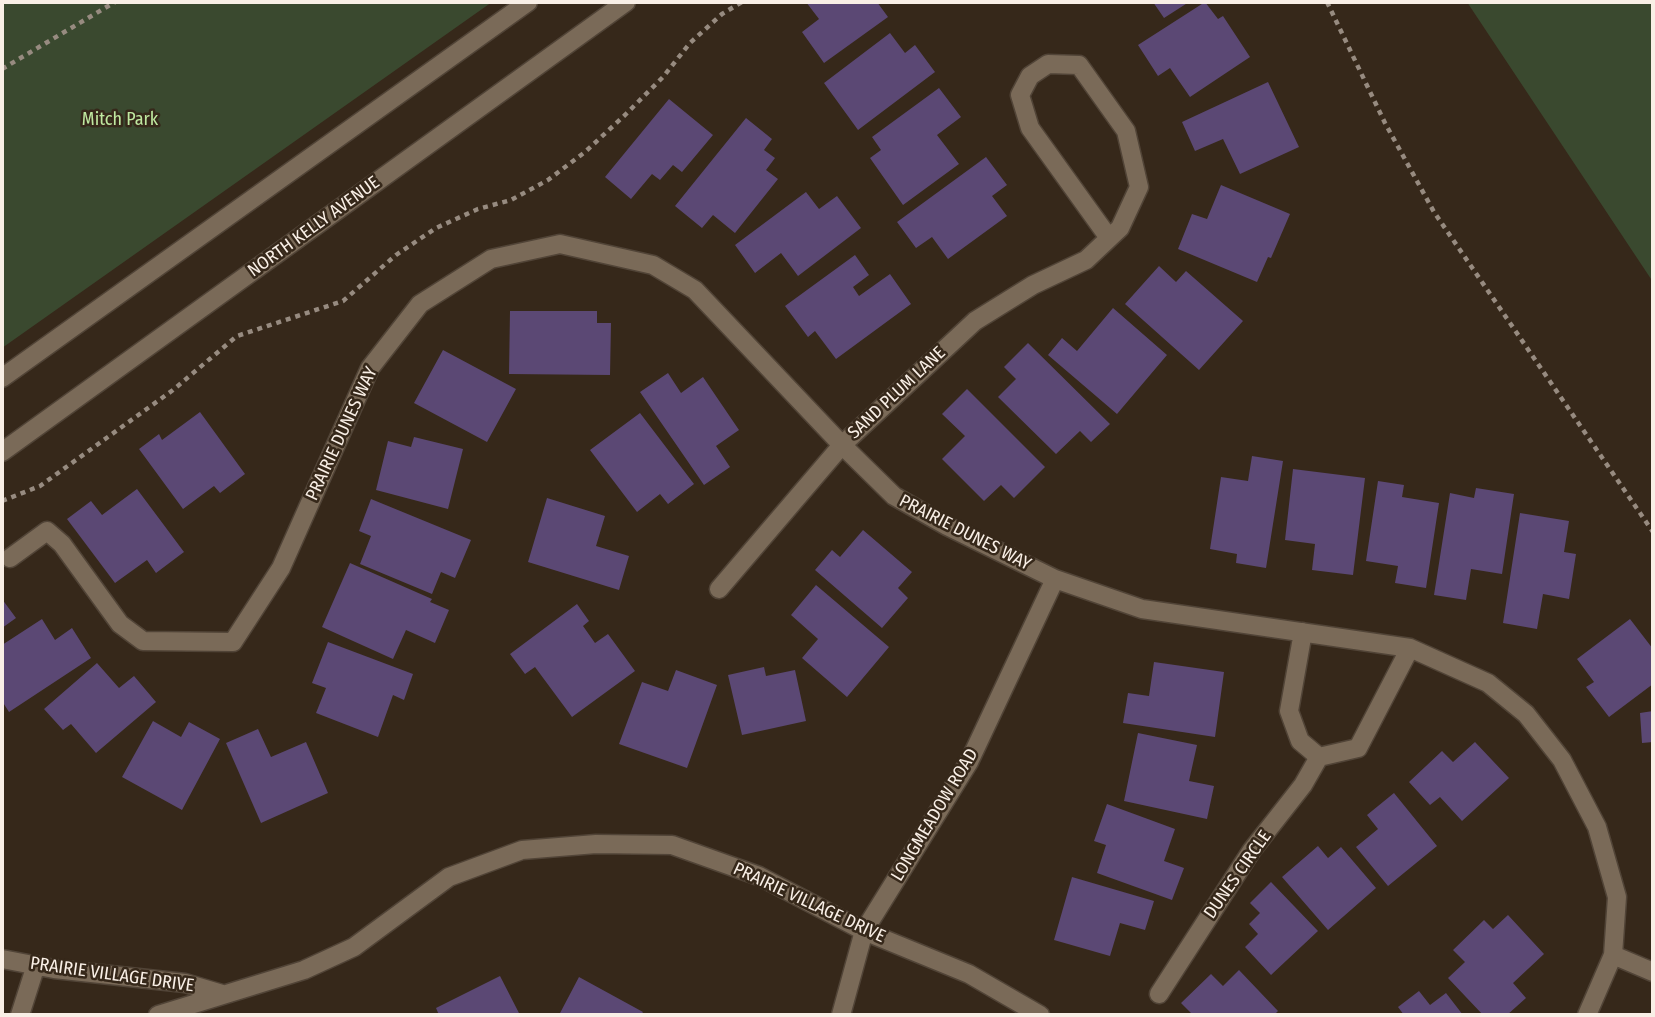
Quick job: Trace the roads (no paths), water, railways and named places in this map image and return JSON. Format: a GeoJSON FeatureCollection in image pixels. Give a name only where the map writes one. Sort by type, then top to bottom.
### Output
{"type":"FeatureCollection","features":[{"type":"Feature","properties":{"kind":"street"},"geometry":{"type":"LineString","coordinates":[[2,378],[528,2]]}},
{"type":"Feature","properties":{"kind":"street","name":"NORTH KELLY AVENUE"},"geometry":{"type":"LineString","coordinates":[[2,452],[626,2]]}},
{"type":"Feature","properties":{"kind":"street","name":"SAND PLUM LANE"},"geometry":{"type":"LineString","coordinates":[[719,589],[842,445],[975,321],[1033,285],[1086,260],[1109,239],[1120,228],[1139,187],[1125,131],[1079,65],[1048,64],[1030,76],[1020,95],[1030,128],[1109,239]]}},
{"type":"Feature","properties":{"kind":"street","name":"PRAIRIE DUNES WAY"},"geometry":{"type":"LineString","coordinates":[[10,558],[47,531],[62,544],[120,624],[144,641],[233,642],[281,568],[370,369],[420,304],[491,259],[560,244],[653,265],[695,290],[894,496],[947,526],[1055,579],[1142,609],[1410,648],[1488,683],[1526,714],[1562,760],[1597,827],[1617,897],[1613,955],[1587,1015]]}},
{"type":"Feature","properties":{"kind":"street","name":"LONGMEADOW ROAD"},"geometry":{"type":"LineString","coordinates":[[841,1015],[864,931],[969,762],[1055,579]]}},
{"type":"Feature","properties":{"kind":"street"},"geometry":{"type":"LineString","coordinates":[[1303,632],[1289,711],[1300,741],[1319,757],[1358,748],[1410,648]]}},
{"type":"Feature","properties":{"kind":"street","name":"DUNES CIRCLE"},"geometry":{"type":"LineString","coordinates":[[1159,994],[1252,850],[1303,785],[1319,757]]}},
{"type":"Feature","properties":{"kind":"street","name":"PRAIRIE VILLAGE DRIVE"},"geometry":{"type":"LineString","coordinates":[[158,1015],[304,970],[354,947],[449,877],[522,850],[596,844],[672,845],[759,876],[864,931],[970,974],[1040,1015]]}},
{"type":"Feature","properties":{"kind":"street"},"geometry":{"type":"LineString","coordinates":[[1613,955],[1653,972]]}},
{"type":"Feature","properties":{"kind":"street","name":"PRAIRIE VILLAGE DRIVE"},"geometry":{"type":"LineString","coordinates":[[2,959],[185,983],[222,994]]}},
{"type":"Feature","properties":{"kind":"street"},"geometry":{"type":"LineString","coordinates":[[20,1015],[36,965]]}},
{"type":"Feature","properties":{"kind":"park label","name":"Mitch Park"},"geometry":{"type":"Point","coordinates":[120,120]}}]}
